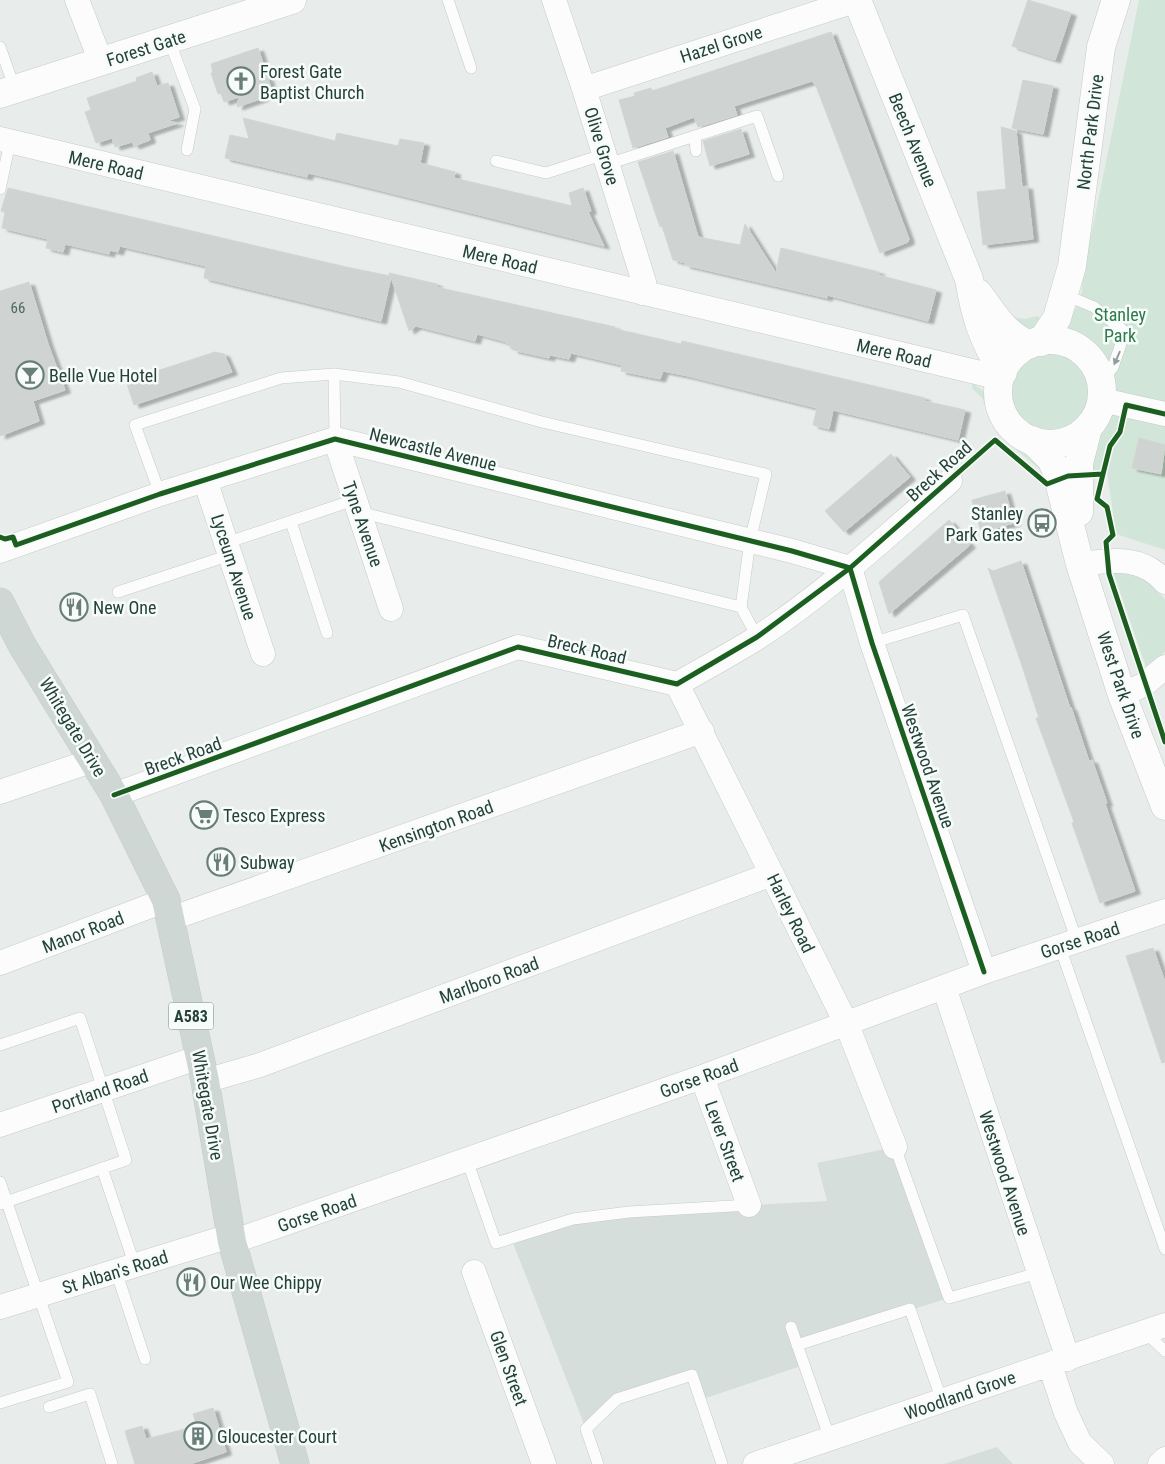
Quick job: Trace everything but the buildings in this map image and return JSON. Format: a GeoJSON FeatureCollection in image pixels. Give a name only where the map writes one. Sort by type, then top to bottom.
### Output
{"type":"FeatureCollection","features":[{"type":"Feature","properties":{"kind":"main road","name":"Whitegate Drive"},"geometry":{"type":"LineString","coordinates":[[0,602],[22,645],[114,795],[168,910],[202,1069],[231,1239],[294,1464]]}},
{"type":"Feature","properties":{"kind":"street"},"geometry":{"type":"LineString","coordinates":[[77,0],[100,62]]}},
{"type":"Feature","properties":{"kind":"street","name":"Forest Gate"},"geometry":{"type":"LineString","coordinates":[[8,91],[169,40],[260,5],[292,0]]}},
{"type":"Feature","properties":{"kind":"street","name":"Olive Grove"},"geometry":{"type":"LineString","coordinates":[[554,0],[584,88],[644,282],[642,293]]}},
{"type":"Feature","properties":{"kind":"street","name":"Hazel Grove"},"geometry":{"type":"LineString","coordinates":[[584,88],[857,0]]}},
{"type":"Feature","properties":{"kind":"street","name":"Beech Avenue"},"geometry":{"type":"LineString","coordinates":[[857,0],[968,279],[974,310],[986,344],[1002,375]]}},
{"type":"Feature","properties":{"kind":"street","name":"North Park Drive"},"geometry":{"type":"LineString","coordinates":[[1080,350],[1075,332],[1070,296],[1072,266],[1101,48],[1116,0]]}},
{"type":"Feature","properties":{"kind":"street","name":"Mere Road"},"geometry":{"type":"LineString","coordinates":[[5,141],[642,293],[1002,375]]}},
{"type":"Feature","properties":{"kind":"street","name":"Beech Avenue"},"geometry":{"type":"LineString","coordinates":[[968,279],[1000,326],[1009,334],[1035,343]]}},
{"type":"Feature","properties":{"kind":"street","name":"North Park Drive"},"geometry":{"type":"LineString","coordinates":[[1035,343],[1053,326],[1070,296]]}},
{"type":"Feature","properties":{"kind":"street"},"geometry":{"type":"LineString","coordinates":[[1062,342],[1080,350],[1094,364],[1101,391],[1094,420],[1088,428],[1071,440],[1062,443],[1052,444],[1032,440],[1013,429],[1004,415],[999,400],[1002,375],[1013,356],[1035,343],[1062,342]]}},
{"type":"Feature","properties":{"kind":"street"},"geometry":{"type":"LineString","coordinates":[[1101,391],[1165,414]]}},
{"type":"Feature","properties":{"kind":"street","name":"West Park Drive"},"geometry":{"type":"LineString","coordinates":[[1080,564],[1078,475],[1088,428]]}},
{"type":"Feature","properties":{"kind":"street"},"geometry":{"type":"LineString","coordinates":[[0,551],[160,494],[335,439]]}},
{"type":"Feature","properties":{"kind":"street","name":"Tyne Avenue"},"geometry":{"type":"LineString","coordinates":[[335,439],[391,609]]}},
{"type":"Feature","properties":{"kind":"street","name":"Newcastle Avenue"},"geometry":{"type":"LineString","coordinates":[[335,439],[792,550],[850,568]]}},
{"type":"Feature","properties":{"kind":"street","name":"West Park Drive"},"geometry":{"type":"LineString","coordinates":[[1032,440],[1050,459],[1056,470],[1080,564],[1122,694],[1165,806]]}},
{"type":"Feature","properties":{"kind":"street","name":"Lyceum Avenue"},"geometry":{"type":"LineString","coordinates":[[205,480],[263,654]]}},
{"type":"Feature","properties":{"kind":"street","name":"Breck Road"},"geometry":{"type":"LineString","coordinates":[[114,795],[518,647],[677,684],[757,637],[850,568],[950,481]]}},
{"type":"Feature","properties":{"kind":"street"},"geometry":{"type":"LineString","coordinates":[[1080,564],[1128,560],[1148,567],[1165,582]]}},
{"type":"Feature","properties":{"kind":"street","name":"Westwood Avenue"},"geometry":{"type":"LineString","coordinates":[[850,568],[872,643],[984,972]]}},
{"type":"Feature","properties":{"kind":"street"},"geometry":{"type":"LineString","coordinates":[[1122,694],[1146,684],[1165,667]]}},
{"type":"Feature","properties":{"kind":"street","name":"Harley Road"},"geometry":{"type":"LineString","coordinates":[[677,684],[846,1025],[895,1147]]}},
{"type":"Feature","properties":{"kind":"street","name":"Kensington Road"},"geometry":{"type":"LineString","coordinates":[[168,910],[702,732]]}},
{"type":"Feature","properties":{"kind":"street"},"geometry":{"type":"LineString","coordinates":[[0,792],[94,760]]}},
{"type":"Feature","properties":{"kind":"street","name":"Marlboro Road"},"geometry":{"type":"LineString","coordinates":[[202,1069],[260,1065],[772,874]]}},
{"type":"Feature","properties":{"kind":"street","name":"Manor Road"},"geometry":{"type":"LineString","coordinates":[[0,963],[168,910]]}},
{"type":"Feature","properties":{"kind":"street","name":"Gorse Road"},"geometry":{"type":"LineString","coordinates":[[231,1239],[467,1160],[846,1025],[984,972],[1165,912]]}},
{"type":"Feature","properties":{"kind":"street","name":"Westwood Avenue"},"geometry":{"type":"LineString","coordinates":[[944,987],[1038,1273],[1059,1362],[1066,1413],[1080,1443],[1102,1464]]}},
{"type":"Feature","properties":{"kind":"street","name":"Portland Road"},"geometry":{"type":"LineString","coordinates":[[0,1125],[103,1090],[202,1069]]}},
{"type":"Feature","properties":{"kind":"street","name":"Lever Street"},"geometry":{"type":"LineString","coordinates":[[702,1077],[749,1205]]}},
{"type":"Feature","properties":{"kind":"street","name":"St Alban's Road"},"geometry":{"type":"LineString","coordinates":[[0,1307],[231,1239]]}},
{"type":"Feature","properties":{"kind":"street","name":"Glen Street"},"geometry":{"type":"LineString","coordinates":[[474,1272],[544,1464]]}},
{"type":"Feature","properties":{"kind":"street","name":"Woodland Grove"},"geometry":{"type":"LineString","coordinates":[[755,1464],[1155,1329]]}},
{"type":"Feature","properties":{"kind":"street"},"geometry":{"type":"LineString","coordinates":[[1160,1464],[1165,1459]]}},
{"type":"Feature","properties":{"kind":"lane"},"geometry":{"type":"LineString","coordinates":[[448,0],[471,68]]}},
{"type":"Feature","properties":{"kind":"lane"},"geometry":{"type":"LineString","coordinates":[[169,40],[196,109],[187,150]]}},
{"type":"Feature","properties":{"kind":"lane"},"geometry":{"type":"LineString","coordinates":[[0,46],[8,91]]}},
{"type":"Feature","properties":{"kind":"lane"},"geometry":{"type":"LineString","coordinates":[[496,161],[546,173],[695,136],[757,116],[778,176]]}},
{"type":"Feature","properties":{"kind":"lane"},"geometry":{"type":"LineString","coordinates":[[695,136],[696,151]]}},
{"type":"Feature","properties":{"kind":"lane"},"geometry":{"type":"LineString","coordinates":[[0,189],[5,141]]}},
{"type":"Feature","properties":{"kind":"lane"},"geometry":{"type":"LineString","coordinates":[[1070,296],[1094,307],[1125,332],[1113,367],[1101,391]]}},
{"type":"Feature","properties":{"kind":"lane"},"geometry":{"type":"LineString","coordinates":[[334,374],[335,439]]}},
{"type":"Feature","properties":{"kind":"lane"},"geometry":{"type":"LineString","coordinates":[[160,494],[135,425],[281,378],[334,374],[399,382],[542,422],[766,474],[750,541],[741,607],[757,637]]}},
{"type":"Feature","properties":{"kind":"lane"},"geometry":{"type":"LineString","coordinates":[[118,592],[291,522],[356,506],[741,607]]}},
{"type":"Feature","properties":{"kind":"lane"},"geometry":{"type":"LineString","coordinates":[[291,522],[327,633]]}},
{"type":"Feature","properties":{"kind":"lane"},"geometry":{"type":"LineString","coordinates":[[872,643],[963,615],[1165,1249]]}},
{"type":"Feature","properties":{"kind":"lane"},"geometry":{"type":"LineString","coordinates":[[0,1045],[80,1018],[126,1160],[4,1203]]}},
{"type":"Feature","properties":{"kind":"lane"},"geometry":{"type":"LineString","coordinates":[[895,1147],[949,1298],[1038,1273]]}},
{"type":"Feature","properties":{"kind":"lane"},"geometry":{"type":"LineString","coordinates":[[467,1160],[496,1243],[573,1220],[629,1212],[749,1205]]}},
{"type":"Feature","properties":{"kind":"lane"},"geometry":{"type":"LineString","coordinates":[[102,1168],[145,1359]]}},
{"type":"Feature","properties":{"kind":"lane"},"geometry":{"type":"LineString","coordinates":[[0,1182],[4,1203],[39,1295],[68,1382],[0,1403]]}},
{"type":"Feature","properties":{"kind":"lane"},"geometry":{"type":"LineString","coordinates":[[797,1345],[910,1309],[942,1401]]}},
{"type":"Feature","properties":{"kind":"lane"},"geometry":{"type":"LineString","coordinates":[[791,1327],[830,1439]]}},
{"type":"Feature","properties":{"kind":"lane"},"geometry":{"type":"LineString","coordinates":[[1155,1329],[1165,1351]]}},
{"type":"Feature","properties":{"kind":"lane"},"geometry":{"type":"LineString","coordinates":[[598,1464],[586,1429],[617,1399],[692,1375],[722,1464]]}},
{"type":"Feature","properties":{"kind":"lane"},"geometry":{"type":"LineString","coordinates":[[48,1407],[90,1394],[112,1464]]}},
{"type":"Feature","properties":{"kind":"shaded area"},"geometry":{"type":"Polygon","coordinates":[[[895,1147],[949,1298],[797,1345],[804,1365],[700,1400],[692,1375],[617,1399],[586,1429],[511,1238],[629,1212],[827,1201],[817,1163],[895,1147]]]}},
{"type":"Feature","properties":{"kind":"shaded area"},"geometry":{"type":"Polygon","coordinates":[[[997,1447],[1013,1464],[944,1464],[997,1447]]]}},
{"type":"Feature","properties":{"kind":"green space","name":"Stanley Park"},"geometry":{"type":"Polygon","coordinates":[[[1139,0],[1165,0],[1165,550],[1116,534],[1107,471],[1087,469],[1106,413],[1112,387],[1109,378],[1098,363],[1058,332],[1081,301],[1083,275],[1139,0]]]}},
{"type":"Feature","properties":{"kind":"green space"},"geometry":{"type":"Polygon","coordinates":[[[1037,316],[1045,322],[1038,330],[1029,332],[1013,317],[1025,319],[1037,316]]]}},
{"type":"Feature","properties":{"kind":"green space"},"geometry":{"type":"Polygon","coordinates":[[[1050,352],[1074,359],[1086,371],[1093,395],[1086,419],[1074,431],[1050,438],[1026,431],[1014,419],[1007,395],[1014,371],[1026,359],[1050,352]]]}},
{"type":"Feature","properties":{"kind":"green space"},"geometry":{"type":"Polygon","coordinates":[[[972,383],[983,391],[992,402],[1008,432],[1033,452],[1043,472],[1000,436],[982,398],[972,388],[972,383]]]}},
{"type":"Feature","properties":{"kind":"green space"},"geometry":{"type":"Polygon","coordinates":[[[1124,570],[1147,582],[1165,600],[1165,651],[1158,661],[1146,667],[1113,572],[1124,570]]]}},
{"type":"Feature","properties":{"kind":"cycle path"},"geometry":{"type":"LineString","coordinates":[[114,795],[518,647],[677,684],[757,637],[850,568],[995,440],[1047,484],[1068,476],[1103,474],[1110,446],[1120,432],[1126,405],[1165,414]]}},
{"type":"Feature","properties":{"kind":"cycle path"},"geometry":{"type":"LineString","coordinates":[[0,537],[5,539],[13,537],[16,545],[160,494],[335,439],[792,551],[850,568]]}},
{"type":"Feature","properties":{"kind":"cycle path"},"geometry":{"type":"LineString","coordinates":[[1103,474],[1097,499],[1107,507],[1113,535],[1106,542],[1109,574],[1165,742]]}},
{"type":"Feature","properties":{"kind":"cycle path"},"geometry":{"type":"LineString","coordinates":[[850,568],[872,643],[984,972]]}},
{"type":"Feature","properties":{"kind":"place","name":"Forest Gate Baptist Church"},"geometry":{"type":"Point","coordinates":[241,81]}},
{"type":"Feature","properties":{"kind":"place","name":"Belle Vue Hotel"},"geometry":{"type":"Point","coordinates":[30,375]}},
{"type":"Feature","properties":{"kind":"place","name":"Stanley Park Gates"},"geometry":{"type":"Point","coordinates":[1042,523]}},
{"type":"Feature","properties":{"kind":"place","name":"New One"},"geometry":{"type":"Point","coordinates":[74,607]}},
{"type":"Feature","properties":{"kind":"place","name":"Tesco Express"},"geometry":{"type":"Point","coordinates":[204,815]}},
{"type":"Feature","properties":{"kind":"place","name":"Subway"},"geometry":{"type":"Point","coordinates":[221,862]}},
{"type":"Feature","properties":{"kind":"place","name":"Our Wee Chippy"},"geometry":{"type":"Point","coordinates":[191,1282]}},
{"type":"Feature","properties":{"kind":"place","name":"Gloucester Court"},"geometry":{"type":"Point","coordinates":[198,1436]}}]}
